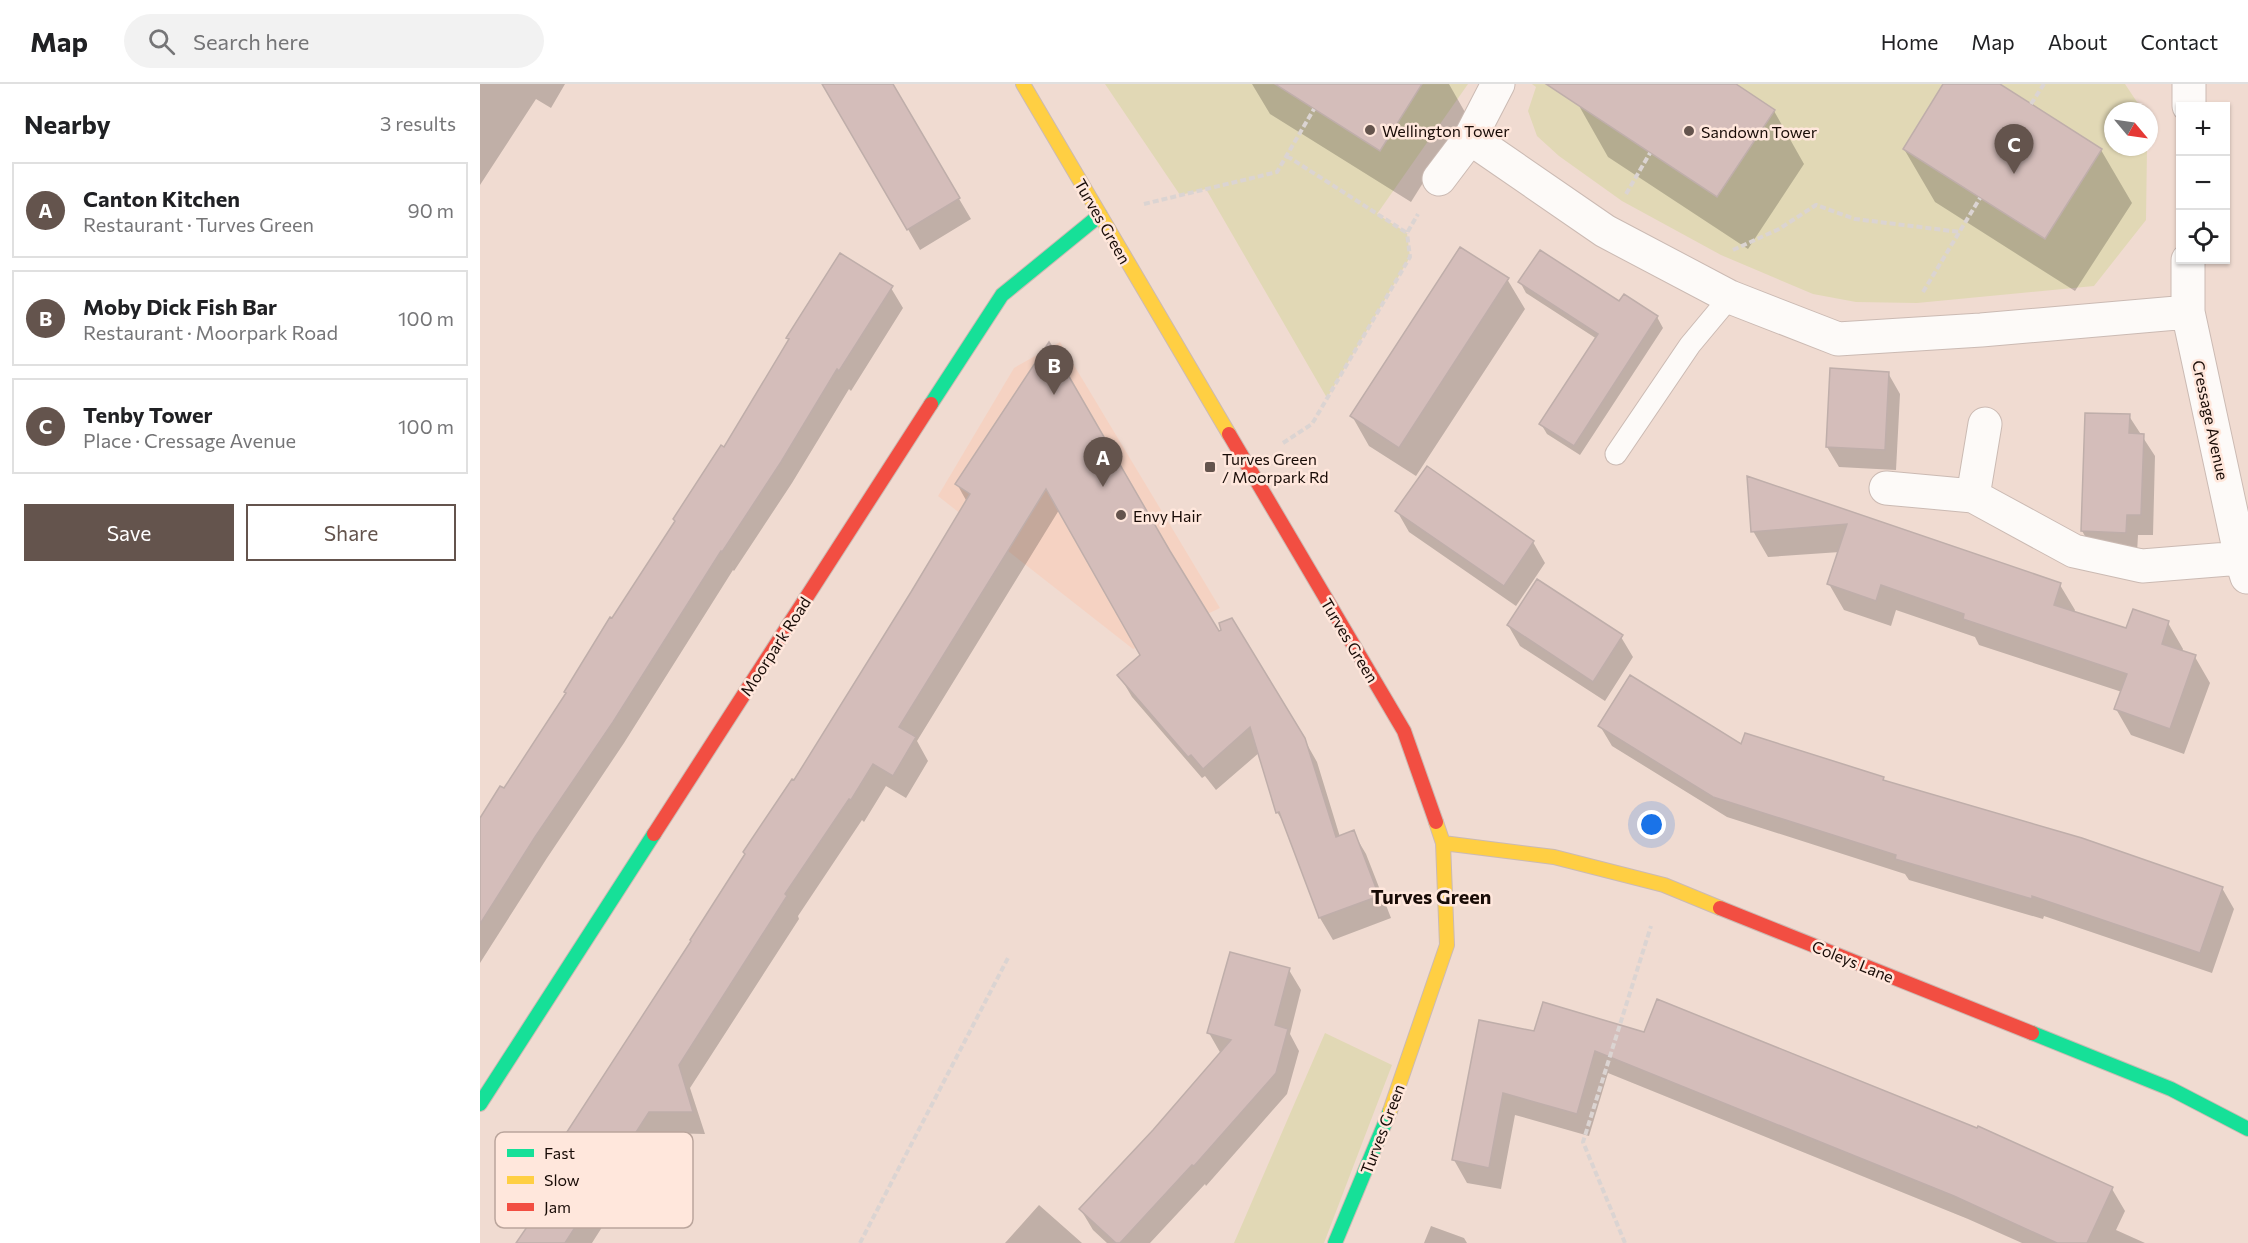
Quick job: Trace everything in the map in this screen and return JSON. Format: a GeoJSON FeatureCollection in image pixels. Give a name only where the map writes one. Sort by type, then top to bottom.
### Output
{"type":"FeatureCollection","features":[{"type":"Feature","properties":{"kind":"street","name":"Turves Green"},"geometry":{"type":"LineString","coordinates":[[1023,84],[1404,731],[1443,843],[1447,945],[1387,1118],[1335,1243]]}},
{"type":"Feature","properties":{"kind":"street"},"geometry":{"type":"LineString","coordinates":[[1439,179],[1470,138],[1498,84]]}},
{"type":"Feature","properties":{"kind":"street"},"geometry":{"type":"LineString","coordinates":[[2189,84],[2189,102]]}},
{"type":"Feature","properties":{"kind":"street"},"geometry":{"type":"LineString","coordinates":[[1470,138],[1605,231],[1730,297],[1838,339],[2188,312]]}},
{"type":"Feature","properties":{"kind":"street","name":"Moorpark Road"},"geometry":{"type":"LineString","coordinates":[[480,1104],[1002,295],[1100,215]]}},
{"type":"Feature","properties":{"kind":"street","name":"Cressage Avenue"},"geometry":{"type":"LineString","coordinates":[[2188,264],[2188,312],[2245,568]]}},
{"type":"Feature","properties":{"kind":"street"},"geometry":{"type":"LineString","coordinates":[[1972,496],[1985,424]]}},
{"type":"Feature","properties":{"kind":"street"},"geometry":{"type":"LineString","coordinates":[[1886,488],[1972,496],[2074,551],[2142,566],[2245,568]]}},
{"type":"Feature","properties":{"kind":"street","name":"Coleys Lane"},"geometry":{"type":"LineString","coordinates":[[1443,843],[1554,857],[1664,885],[2171,1089],[2248,1129]]}},
{"type":"Feature","properties":{"kind":"lane"},"geometry":{"type":"LineString","coordinates":[[1616,454],[1690,345],[1730,297]]}},
{"type":"Feature","properties":{"kind":"path"},"geometry":{"type":"LineString","coordinates":[[2031,104],[2044,84]]}},
{"type":"Feature","properties":{"kind":"path"},"geometry":{"type":"LineString","coordinates":[[1100,215],[1277,172],[1314,109]]}},
{"type":"Feature","properties":{"kind":"path"},"geometry":{"type":"LineString","coordinates":[[1287,156],[1407,233]]}},
{"type":"Feature","properties":{"kind":"path"},"geometry":{"type":"LineString","coordinates":[[1247,466],[1312,424],[1410,257],[1407,233],[1439,179]]}},
{"type":"Feature","properties":{"kind":"path"},"geometry":{"type":"LineString","coordinates":[[1896,336],[1980,198]]}},
{"type":"Feature","properties":{"kind":"path"},"geometry":{"type":"LineString","coordinates":[[1683,272],[1779,229],[1816,205],[1855,219],[1960,232]]}},
{"type":"Feature","properties":{"kind":"path"},"geometry":{"type":"LineString","coordinates":[[1625,1243],[1583,1143],[1664,885]]}},
{"type":"Feature","properties":{"kind":"path"},"geometry":{"type":"LineString","coordinates":[[860,1243],[1009,956]]}},
{"type":"Feature","properties":{"kind":"shaded area"},"geometry":{"type":"Polygon","coordinates":[[[1105,84],[1468,84],[1377,214],[1407,233],[1410,257],[1327,398],[1206,189],[1180,195],[1105,84]]]}},
{"type":"Feature","properties":{"kind":"shaded area"},"geometry":{"type":"Polygon","coordinates":[[[1532,84],[2125,84],[2137,102],[2104,102],[2104,156],[2147,156],[2146,220],[2094,286],[1917,303],[1856,302],[1813,294],[1721,255],[1622,201],[1559,156],[1537,136],[1528,111],[1536,87],[1532,84]]]}},
{"type":"Feature","properties":{"kind":"shaded area"},"geometry":{"type":"Polygon","coordinates":[[[1060,342],[1220,608],[1133,649],[938,496],[1014,368],[1060,342]]]}},
{"type":"Feature","properties":{"kind":"shaded area"},"geometry":{"type":"Polygon","coordinates":[[[1325,1033],[1392,1065],[1324,1243],[1234,1243],[1325,1033]]]}},
{"type":"Feature","properties":{"kind":"building"},"geometry":{"type":"Polygon","coordinates":[[[822,84],[893,84],[960,198],[907,230],[822,84]]]}},
{"type":"Feature","properties":{"kind":"building","name":"Wellington Tower"},"geometry":{"type":"Polygon","coordinates":[[[1275,84],[1422,84],[1380,151],[1275,84]]]}},
{"type":"Feature","properties":{"kind":"building","name":"Sandown Tower"},"geometry":{"type":"Polygon","coordinates":[[[1546,84],[1736,84],[1775,110],[1717,197],[1546,84]]]}},
{"type":"Feature","properties":{"kind":"building"},"geometry":{"type":"Polygon","coordinates":[[[1943,84],[2000,84],[2102,149],[2045,239],[1903,149],[1943,84]]]}},
{"type":"Feature","properties":{"kind":"building"},"geometry":{"type":"Polygon","coordinates":[[[1460,247],[1509,278],[1399,448],[1350,416],[1460,247]]]}},
{"type":"Feature","properties":{"kind":"building"},"geometry":{"type":"Polygon","coordinates":[[[1540,250],[1619,301],[1624,294],[1658,316],[1574,446],[1539,424],[1598,334],[1518,282],[1540,250]]]}},
{"type":"Feature","properties":{"kind":"building"},"geometry":{"type":"Polygon","coordinates":[[[840,253],[893,286],[839,371],[837,369],[781,462],[480,924],[480,818],[500,786],[504,788],[566,693],[564,692],[610,617],[612,618],[675,521],[673,519],[721,445],[724,447],[789,339],[786,338],[840,253]]]}},
{"type":"Feature","properties":{"kind":"building"},"geometry":{"type":"Polygon","coordinates":[[[1049,342],[1219,631],[1221,630],[1219,623],[1232,618],[1305,738],[1336,837],[1354,830],[1379,896],[1319,918],[1279,812],[1276,813],[1250,727],[1203,769],[1191,755],[1188,757],[1117,675],[1140,655],[1046,489],[899,727],[916,737],[893,776],[873,764],[851,800],[849,799],[785,894],[787,896],[679,1065],[693,1112],[649,1112],[636,1132],[567,1132],[691,941],[745,854],[743,852],[792,779],[794,780],[970,494],[955,484],[1049,342]]]}},
{"type":"Feature","properties":{"kind":"building"},"geometry":{"type":"Polygon","coordinates":[[[1830,368],[1889,372],[1885,450],[1826,447],[1830,368]]]}},
{"type":"Feature","properties":{"kind":"building"},"geometry":{"type":"Polygon","coordinates":[[[2085,413],[2130,414],[2129,433],[2144,434],[2141,515],[2127,515],[2126,533],[2081,531],[2085,413]]]}},
{"type":"Feature","properties":{"kind":"building"},"geometry":{"type":"Polygon","coordinates":[[[1427,466],[1534,541],[1504,586],[1395,511],[1427,466]]]}},
{"type":"Feature","properties":{"kind":"building"},"geometry":{"type":"Polygon","coordinates":[[[1747,476],[2061,583],[2054,605],[2126,628],[2133,609],[2169,621],[2162,644],[2196,655],[2170,729],[2114,709],[2127,674],[1963,619],[1964,614],[1881,585],[1876,601],[1827,584],[1847,524],[1751,532],[1747,476]]]}},
{"type":"Feature","properties":{"kind":"building"},"geometry":{"type":"Polygon","coordinates":[[[1537,579],[1623,635],[1593,682],[1507,625],[1537,579]]]}},
{"type":"Feature","properties":{"kind":"building"},"geometry":{"type":"Polygon","coordinates":[[[1630,675],[1741,744],[1745,733],[1884,777],[1883,780],[2082,838],[2223,887],[2200,953],[2032,896],[2032,899],[1895,859],[1896,855],[1713,797],[1598,726],[1630,675]]]}},
{"type":"Feature","properties":{"kind":"building"},"geometry":{"type":"Polygon","coordinates":[[[1230,952],[1290,968],[1275,1025],[1288,1029],[1276,1073],[1194,1166],[1192,1165],[1120,1243],[1116,1243],[1079,1209],[1153,1130],[1231,1040],[1207,1033],[1230,952]]]}},
{"type":"Feature","properties":{"kind":"building"},"geometry":{"type":"Polygon","coordinates":[[[1657,999],[1977,1128],[1978,1126],[2113,1187],[2087,1243],[2057,1243],[1954,1196],[1595,1051],[1577,1114],[1503,1093],[1489,1168],[1452,1160],[1479,1020],[1534,1031],[1543,1002],[1644,1032],[1657,999]]]}},
{"type":"Feature","properties":{"kind":"building"},"geometry":{"type":"Polygon","coordinates":[[[526,1228],[575,1228],[565,1243],[516,1243],[526,1228]]]}},
{"type":"Feature","properties":{"kind":"traffic: fast"},"geometry":{"type":"LineString","coordinates":[[931,404],[1002,295],[1100,215]]}},
{"type":"Feature","properties":{"kind":"traffic: fast"},"geometry":{"type":"LineString","coordinates":[[480,1104],[654,834]]}},
{"type":"Feature","properties":{"kind":"traffic: fast"},"geometry":{"type":"LineString","coordinates":[[2032,1033],[2171,1089],[2248,1129]]}},
{"type":"Feature","properties":{"kind":"traffic: fast"},"geometry":{"type":"LineString","coordinates":[[1335,1243],[1390,1111]]}},
{"type":"Feature","properties":{"kind":"traffic: slow"},"geometry":{"type":"LineString","coordinates":[[1023,84],[1229,434]]}},
{"type":"Feature","properties":{"kind":"traffic: slow"},"geometry":{"type":"LineString","coordinates":[[1390,1111],[1447,945],[1443,843],[1436,822]]}},
{"type":"Feature","properties":{"kind":"traffic: slow"},"geometry":{"type":"LineString","coordinates":[[1443,843],[1554,857],[1664,885],[1720,908]]}},
{"type":"Feature","properties":{"kind":"traffic: jam"},"geometry":{"type":"LineString","coordinates":[[654,834],[931,404]]}},
{"type":"Feature","properties":{"kind":"traffic: jam"},"geometry":{"type":"LineString","coordinates":[[1229,434],[1404,731],[1436,822]]}},
{"type":"Feature","properties":{"kind":"traffic: jam"},"geometry":{"type":"LineString","coordinates":[[1720,908],[2032,1033]]}},
{"type":"Feature","properties":{"kind":"place","name":"Wellington Tower"},"geometry":{"type":"Point","coordinates":[1370,130]}},
{"type":"Feature","properties":{"kind":"place","name":"Sandown Tower"},"geometry":{"type":"Point","coordinates":[1689,131]}},
{"type":"Feature","properties":{"kind":"place","name":"Tenby Tower"},"geometry":{"type":"Point","coordinates":[2014,174]}},
{"type":"Feature","properties":{"kind":"place","name":"Moby Dick Fish Bar"},"geometry":{"type":"Point","coordinates":[1054,395]}},
{"type":"Feature","properties":{"kind":"place","name":"Turves Green / Moorpark Rd"},"geometry":{"type":"Point","coordinates":[1210,467]}},
{"type":"Feature","properties":{"kind":"place","name":"Canton Kitchen"},"geometry":{"type":"Point","coordinates":[1103,487]}},
{"type":"Feature","properties":{"kind":"place","name":"Envy Hair"},"geometry":{"type":"Point","coordinates":[1121,515]}},
{"type":"Feature","properties":{"kind":"district","name":"Turves Green"},"geometry":{"type":"Point","coordinates":[1431,896]}}]}
